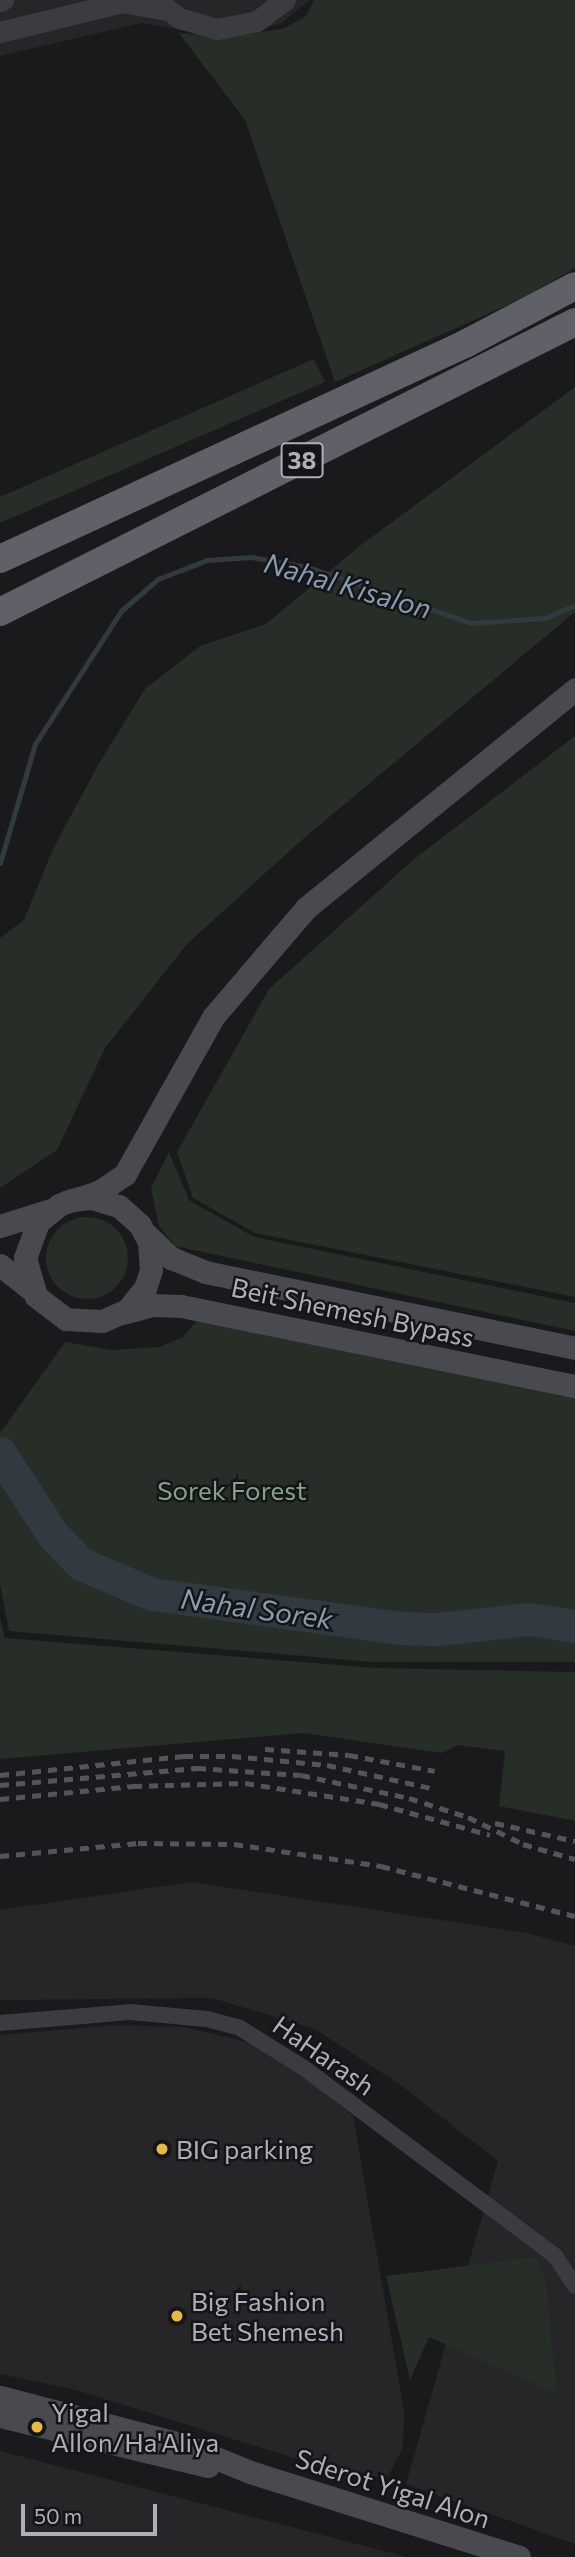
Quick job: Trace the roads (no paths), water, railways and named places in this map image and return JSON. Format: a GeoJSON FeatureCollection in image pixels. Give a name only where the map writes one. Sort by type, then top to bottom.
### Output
{"type":"FeatureCollection","features":[{"type":"Feature","properties":{"kind":"highway","name":"38"},"geometry":{"type":"LineString","coordinates":[[0,559],[465,344],[575,286]]}},
{"type":"Feature","properties":{"kind":"highway","name":"38"},"geometry":{"type":"LineString","coordinates":[[0,612],[575,322]]}},
{"type":"Feature","properties":{"kind":"main road"},"geometry":{"type":"LineString","coordinates":[[0,1226],[114,1183],[142,1148],[213,1017],[280,934],[341,876],[575,689]]}},
{"type":"Feature","properties":{"kind":"main road"},"geometry":{"type":"LineString","coordinates":[[0,1265],[21,1278],[57,1315],[75,1322],[102,1321],[120,1315],[134,1303],[149,1279],[151,1261],[132,1184],[142,1148]]}},
{"type":"Feature","properties":{"kind":"main road"},"geometry":{"type":"LineString","coordinates":[[36,1296],[28,1278],[26,1249],[33,1230],[62,1204],[110,1201],[140,1225]]}},
{"type":"Feature","properties":{"kind":"main road","name":"Beit Shemesh Bypass"},"geometry":{"type":"LineString","coordinates":[[140,1225],[171,1258],[205,1272],[575,1348]]}},
{"type":"Feature","properties":{"kind":"main road","name":"Beit Shemesh Bypass"},"geometry":{"type":"LineString","coordinates":[[120,1315],[152,1305],[181,1306],[575,1386]]}},
{"type":"Feature","properties":{"kind":"main road","name":"Sderot Yigal Alon"},"geometry":{"type":"LineString","coordinates":[[0,2397],[184,2445],[250,2472],[519,2557]]}},
{"type":"Feature","properties":{"kind":"main road","name":"Sderot Yigal Alon"},"geometry":{"type":"LineString","coordinates":[[0,2416],[170,2458],[250,2472]]}},
{"type":"Feature","properties":{"kind":"street"},"geometry":{"type":"LineString","coordinates":[[0,32],[122,2],[162,5],[191,23],[231,28],[257,21],[285,0]]}},
{"type":"Feature","properties":{"kind":"street","name":"HaHarash"},"geometry":{"type":"LineString","coordinates":[[0,2023],[130,2012],[207,2019],[240,2028],[304,2068],[555,2256],[573,2277]]}},
{"type":"Feature","properties":{"kind":"waterway","name":"Nahal Kisalon"},"geometry":{"type":"LineString","coordinates":[[0,863],[35,744],[121,611],[158,579],[207,560],[251,557],[308,567],[472,623],[545,618],[575,605]]}},
{"type":"Feature","properties":{"kind":"waterway","name":"Nahal Sorek"},"geometry":{"type":"LineString","coordinates":[[0,1453],[53,1535],[81,1564],[152,1594],[400,1628],[438,1629],[529,1619],[575,1626]]}},
{"type":"Feature","properties":{"kind":"railway"},"geometry":{"type":"LineString","coordinates":[[265,1749],[349,1755],[435,1771]]}},
{"type":"Feature","properties":{"kind":"railway"},"geometry":{"type":"LineString","coordinates":[[0,1775],[184,1756],[232,1756],[327,1765],[431,1788]]}},
{"type":"Feature","properties":{"kind":"railway"},"geometry":{"type":"LineString","coordinates":[[0,1785],[197,1768],[301,1775],[409,1798],[468,1817],[523,1844],[575,1859]]}},
{"type":"Feature","properties":{"kind":"railway"},"geometry":{"type":"LineString","coordinates":[[0,1799],[133,1786],[245,1783],[379,1804],[490,1835]]}},
{"type":"Feature","properties":{"kind":"railway"},"geometry":{"type":"LineString","coordinates":[[495,1823],[575,1841]]}},
{"type":"Feature","properties":{"kind":"railway"},"geometry":{"type":"LineString","coordinates":[[0,1856],[138,1843],[234,1844],[381,1866],[575,1916]]}},
{"type":"Feature","properties":{"kind":"place","name":"BIG parking"},"geometry":{"type":"Point","coordinates":[162,2149]}},
{"type":"Feature","properties":{"kind":"place","name":"Big Fashion Bet Shemesh"},"geometry":{"type":"Point","coordinates":[177,2316]}},
{"type":"Feature","properties":{"kind":"place","name":"Yigal Allon/Ha'Aliya"},"geometry":{"type":"Point","coordinates":[37,2427]}},
{"type":"Feature","properties":{"kind":"park label","name":"Sorek Forest"},"geometry":{"type":"Point","coordinates":[232,1490]}}]}
